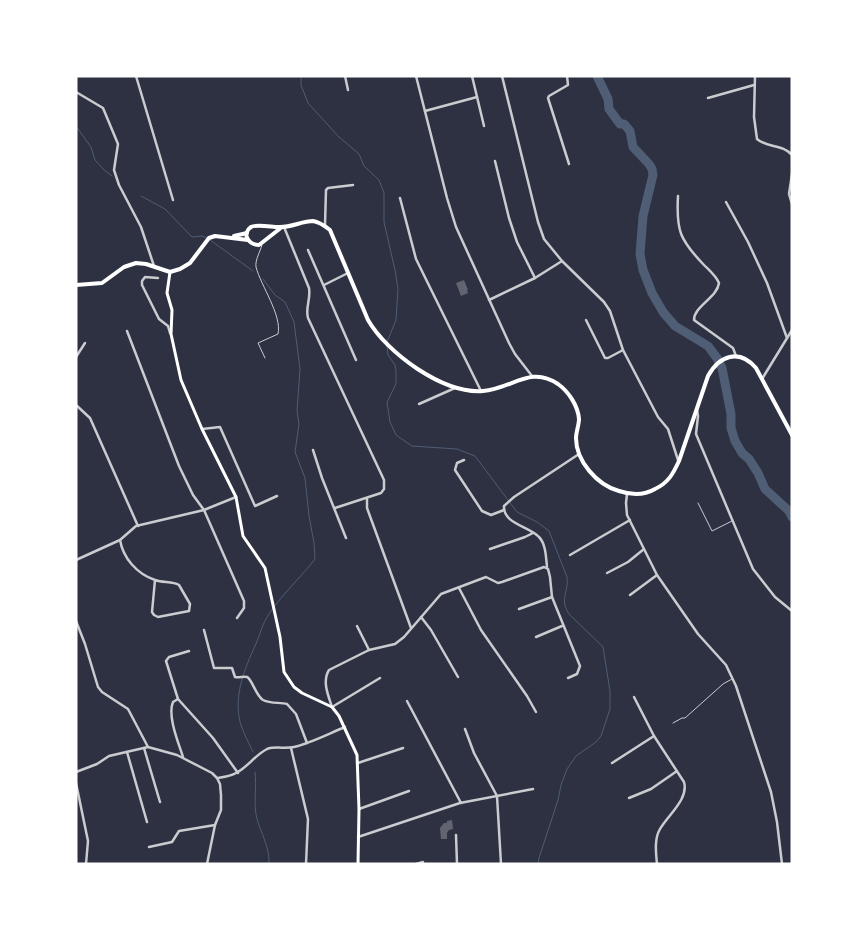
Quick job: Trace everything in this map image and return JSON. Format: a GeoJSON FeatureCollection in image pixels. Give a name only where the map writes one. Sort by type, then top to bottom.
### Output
{"type":"FeatureCollection","features":[{"type":"Feature","properties":{"kind":"main road"},"geometry":{"type":"LineString","coordinates":[[229,237],[247,233],[253,226],[283,227],[312,221],[325,225],[330,230],[368,320],[383,342],[420,370],[456,387],[481,391],[491,390],[532,376],[540,376],[560,385],[574,401],[579,420],[576,438],[580,453],[592,475],[601,483],[614,490],[637,495],[649,493],[666,484],[674,473],[704,385],[713,368],[730,356],[743,357],[751,361],[792,435]]}},
{"type":"Feature","properties":{"kind":"main road"},"geometry":{"type":"LineString","coordinates":[[262,226],[266,231],[267,238]]}},
{"type":"Feature","properties":{"kind":"main road"},"geometry":{"type":"LineString","coordinates":[[76,285],[102,283],[131,264],[141,263],[170,272],[185,266],[205,243],[215,236],[248,240],[252,244],[262,244],[267,238],[283,227]]}},
{"type":"Feature","properties":{"kind":"main road"},"geometry":{"type":"LineString","coordinates":[[247,233],[248,240]]}},
{"type":"Feature","properties":{"kind":"main road"},"geometry":{"type":"LineString","coordinates":[[170,272],[167,293],[172,310],[170,334],[181,380],[202,429],[236,497],[243,536],[265,568],[280,637],[282,664],[289,680],[302,693],[332,707],[345,727],[357,756],[359,809],[358,864]]}},
{"type":"Feature","properties":{"kind":"street"},"geometry":{"type":"LineString","coordinates":[[136,76],[173,200]]}},
{"type":"Feature","properties":{"kind":"street"},"geometry":{"type":"LineString","coordinates":[[345,76],[348,90]]}},
{"type":"Feature","properties":{"kind":"street"},"geometry":{"type":"LineString","coordinates":[[416,76],[456,227],[515,354],[532,376]]}},
{"type":"Feature","properties":{"kind":"street"},"geometry":{"type":"LineString","coordinates":[[472,76],[484,126]]}},
{"type":"Feature","properties":{"kind":"street"},"geometry":{"type":"LineString","coordinates":[[502,76],[538,222],[544,239],[562,262],[604,302],[610,311],[623,350],[658,417],[668,429],[678,461]]}},
{"type":"Feature","properties":{"kind":"street"},"geometry":{"type":"LineString","coordinates":[[567,76],[568,85],[548,98],[569,164]]}},
{"type":"Feature","properties":{"kind":"street"},"geometry":{"type":"LineString","coordinates":[[755,76],[754,117],[757,139],[763,144],[785,149],[792,155]]}},
{"type":"Feature","properties":{"kind":"street"},"geometry":{"type":"LineString","coordinates":[[708,98],[754,85]]}},
{"type":"Feature","properties":{"kind":"street"},"geometry":{"type":"LineString","coordinates":[[76,92],[103,108],[118,144],[114,170],[118,185],[141,227],[154,266]]}},
{"type":"Feature","properties":{"kind":"street"},"geometry":{"type":"LineString","coordinates":[[425,111],[477,97]]}},
{"type":"Feature","properties":{"kind":"street"},"geometry":{"type":"LineString","coordinates":[[495,160],[509,218],[517,242],[535,278]]}},
{"type":"Feature","properties":{"kind":"street"},"geometry":{"type":"LineString","coordinates":[[792,174],[789,194],[792,204]]}},
{"type":"Feature","properties":{"kind":"street"},"geometry":{"type":"LineString","coordinates":[[325,225],[326,190],[353,186]]}},
{"type":"Feature","properties":{"kind":"street"},"geometry":{"type":"LineString","coordinates":[[678,196],[677,223],[684,241],[719,283],[717,291],[694,316],[694,320],[733,348],[736,356]]}},
{"type":"Feature","properties":{"kind":"street"},"geometry":{"type":"LineString","coordinates":[[400,198],[416,259],[481,391]]}},
{"type":"Feature","properties":{"kind":"street"},"geometry":{"type":"LineString","coordinates":[[726,202],[748,242],[767,284],[787,338]]}},
{"type":"Feature","properties":{"kind":"street"},"geometry":{"type":"LineString","coordinates":[[283,227],[309,288],[310,293],[306,312],[308,318],[384,480],[384,488],[381,493],[335,508]]}},
{"type":"Feature","properties":{"kind":"street"},"geometry":{"type":"LineString","coordinates":[[308,250],[356,360]]}},
{"type":"Feature","properties":{"kind":"street"},"geometry":{"type":"LineString","coordinates":[[489,300],[535,278],[562,262]]}},
{"type":"Feature","properties":{"kind":"street"},"geometry":{"type":"LineString","coordinates":[[324,285],[348,274]]}},
{"type":"Feature","properties":{"kind":"street"},"geometry":{"type":"LineString","coordinates":[[158,278],[145,278],[142,281],[142,285],[159,319],[168,326],[170,334]]}},
{"type":"Feature","properties":{"kind":"street"},"geometry":{"type":"LineString","coordinates":[[586,320],[605,358],[623,350]]}},
{"type":"Feature","properties":{"kind":"street"},"geometry":{"type":"LineString","coordinates":[[762,379],[792,330]]}},
{"type":"Feature","properties":{"kind":"street"},"geometry":{"type":"LineString","coordinates":[[127,331],[179,466],[193,495],[204,510],[244,602],[244,608],[237,618]]}},
{"type":"Feature","properties":{"kind":"street"},"geometry":{"type":"LineString","coordinates":[[76,357],[85,343]]}},
{"type":"Feature","properties":{"kind":"street"},"geometry":{"type":"LineString","coordinates":[[419,404],[456,387]]}},
{"type":"Feature","properties":{"kind":"street"},"geometry":{"type":"LineString","coordinates":[[76,405],[90,418],[138,526]]}},
{"type":"Feature","properties":{"kind":"street"},"geometry":{"type":"LineString","coordinates":[[697,410],[696,434],[753,569],[775,597],[792,610]]}},
{"type":"Feature","properties":{"kind":"street"},"geometry":{"type":"LineString","coordinates":[[202,429],[220,426],[254,506],[277,496]]}},
{"type":"Feature","properties":{"kind":"street"},"geometry":{"type":"LineString","coordinates":[[312,450],[346,538]]}},
{"type":"Feature","properties":{"kind":"street"},"geometry":{"type":"LineString","coordinates":[[464,460],[457,463],[455,470],[482,511],[492,515],[504,510],[507,503],[514,497],[580,453]]}},
{"type":"Feature","properties":{"kind":"street"},"geometry":{"type":"LineString","coordinates":[[627,494],[627,515],[657,575],[698,634],[726,666],[732,679],[771,792],[782,864]]}},
{"type":"Feature","properties":{"kind":"street"},"geometry":{"type":"LineString","coordinates":[[76,560],[120,540],[138,526],[204,510],[236,497]]}},
{"type":"Feature","properties":{"kind":"street"},"geometry":{"type":"LineString","coordinates":[[367,498],[367,508],[411,628]]}},
{"type":"Feature","properties":{"kind":"street"},"geometry":{"type":"LineString","coordinates":[[504,510],[510,519],[540,538],[543,544],[552,598],[580,666],[577,674],[568,678]]}},
{"type":"Feature","properties":{"kind":"street"},"geometry":{"type":"LineString","coordinates":[[570,555],[630,520]]}},
{"type":"Feature","properties":{"kind":"street"},"geometry":{"type":"LineString","coordinates":[[490,549],[533,533]]}},
{"type":"Feature","properties":{"kind":"street"},"geometry":{"type":"LineString","coordinates":[[120,540],[121,548],[128,561],[137,570],[155,580],[179,584],[190,604],[190,610],[185,613],[156,617],[152,612],[155,580]]}},
{"type":"Feature","properties":{"kind":"street"},"geometry":{"type":"LineString","coordinates":[[607,573],[628,562],[644,550]]}},
{"type":"Feature","properties":{"kind":"street"},"geometry":{"type":"LineString","coordinates":[[380,678],[332,707],[325,681],[329,670],[368,650],[395,644],[404,637],[441,594],[486,577],[498,583],[542,568],[548,569]]}},
{"type":"Feature","properties":{"kind":"street"},"geometry":{"type":"LineString","coordinates":[[630,595],[657,575]]}},
{"type":"Feature","properties":{"kind":"street"},"geometry":{"type":"LineString","coordinates":[[459,588],[481,630],[536,712]]}},
{"type":"Feature","properties":{"kind":"street"},"geometry":{"type":"LineString","coordinates":[[519,609],[552,598]]}},
{"type":"Feature","properties":{"kind":"street"},"geometry":{"type":"LineString","coordinates":[[421,617],[431,630],[458,677]]}},
{"type":"Feature","properties":{"kind":"street"},"geometry":{"type":"LineString","coordinates":[[76,622],[98,687],[102,692],[128,709],[143,740],[160,802]]}},
{"type":"Feature","properties":{"kind":"street"},"geometry":{"type":"LineString","coordinates":[[357,626],[368,650]]}},
{"type":"Feature","properties":{"kind":"street"},"geometry":{"type":"LineString","coordinates":[[536,637],[562,626]]}},
{"type":"Feature","properties":{"kind":"street"},"geometry":{"type":"LineString","coordinates":[[204,630],[214,668],[232,668],[235,677],[250,679],[255,692],[264,700],[269,703],[285,703],[289,705],[296,714],[307,743]]}},
{"type":"Feature","properties":{"kind":"street"},"geometry":{"type":"LineString","coordinates":[[189,651],[169,657],[166,661],[178,699],[213,738],[238,773]]}},
{"type":"Feature","properties":{"kind":"street"},"geometry":{"type":"LineString","coordinates":[[634,697],[654,736],[686,788],[684,796],[660,829],[656,838],[657,864]]}},
{"type":"Feature","properties":{"kind":"street"},"geometry":{"type":"LineString","coordinates":[[178,699],[173,702],[171,710],[175,731],[184,758]]}},
{"type":"Feature","properties":{"kind":"street"},"geometry":{"type":"LineString","coordinates":[[407,701],[461,803]]}},
{"type":"Feature","properties":{"kind":"street"},"geometry":{"type":"LineString","coordinates":[[217,778],[238,773],[251,760],[269,748],[291,748],[345,727]]}},
{"type":"Feature","properties":{"kind":"street"},"geometry":{"type":"LineString","coordinates":[[465,729],[474,752],[497,796],[501,864]]}},
{"type":"Feature","properties":{"kind":"street"},"geometry":{"type":"LineString","coordinates":[[612,763],[654,736]]}},
{"type":"Feature","properties":{"kind":"street"},"geometry":{"type":"LineString","coordinates":[[76,772],[97,764],[109,756],[146,747],[177,754],[212,773],[217,778],[222,795],[221,810],[215,825],[207,864]]}},
{"type":"Feature","properties":{"kind":"street"},"geometry":{"type":"LineString","coordinates":[[291,748],[308,819],[306,864]]}},
{"type":"Feature","properties":{"kind":"street"},"geometry":{"type":"LineString","coordinates":[[358,763],[403,748]]}},
{"type":"Feature","properties":{"kind":"street"},"geometry":{"type":"LineString","coordinates":[[127,752],[147,822]]}},
{"type":"Feature","properties":{"kind":"street"},"geometry":{"type":"LineString","coordinates":[[629,798],[651,789],[677,771]]}},
{"type":"Feature","properties":{"kind":"street"},"geometry":{"type":"LineString","coordinates":[[76,783],[88,841],[86,864]]}},
{"type":"Feature","properties":{"kind":"street"},"geometry":{"type":"LineString","coordinates":[[358,837],[461,803],[533,788]]}},
{"type":"Feature","properties":{"kind":"street"},"geometry":{"type":"LineString","coordinates":[[359,809],[409,791]]}},
{"type":"Feature","properties":{"kind":"street"},"geometry":{"type":"LineString","coordinates":[[149,847],[172,842],[179,831],[215,825]]}},
{"type":"Feature","properties":{"kind":"street"},"geometry":{"type":"LineString","coordinates":[[456,835],[457,864]]}},
{"type":"Feature","properties":{"kind":"street"},"geometry":{"type":"LineString","coordinates":[[416,864],[423,862]]}},
{"type":"Feature","properties":{"kind":"lane"},"geometry":{"type":"LineString","coordinates":[[262,244],[256,266],[279,330],[275,336],[258,343],[265,358]]}},
{"type":"Feature","properties":{"kind":"lane"},"geometry":{"type":"LineString","coordinates":[[698,503],[712,531],[733,521]]}},
{"type":"Feature","properties":{"kind":"lane"},"geometry":{"type":"LineString","coordinates":[[673,723],[686,718],[723,684],[732,679]]}},
{"type":"Feature","properties":{"kind":"building"},"geometry":{"type":"Polygon","coordinates":[[[464,280],[468,293],[461,296],[456,283],[464,280]]]}},
{"type":"Feature","properties":{"kind":"building"},"geometry":{"type":"Polygon","coordinates":[[[452,820],[453,829],[447,833],[447,839],[441,839],[440,828],[447,821],[452,820]]]}},
{"type":"Feature","properties":{"kind":"waterway"},"geometry":{"type":"LineString","coordinates":[[301,76],[301,85],[308,103],[339,137],[359,154],[364,166],[379,180],[384,193],[384,222],[398,289],[396,320],[387,342]]}},
{"type":"Feature","properties":{"kind":"waterway"},"geometry":{"type":"LineString","coordinates":[[597,76],[608,99],[609,109],[620,124],[624,124],[630,131],[633,147],[652,169],[653,175],[643,216],[640,254],[643,270],[652,293],[663,312],[675,326],[708,346],[717,358],[722,368],[731,414],[731,428],[735,441],[758,473],[765,489],[789,511],[792,517]]}},
{"type":"Feature","properties":{"kind":"waterway"},"geometry":{"type":"LineString","coordinates":[[76,126],[91,147],[95,160],[112,176]]}},
{"type":"Feature","properties":{"kind":"waterway"},"geometry":{"type":"LineString","coordinates":[[141,196],[165,209],[192,237],[202,236],[207,238]]}},
{"type":"Feature","properties":{"kind":"waterway"},"geometry":{"type":"LineString","coordinates":[[210,240],[253,271]]}},
{"type":"Feature","properties":{"kind":"waterway"},"geometry":{"type":"LineString","coordinates":[[253,752],[239,717],[238,698],[244,672],[267,618],[315,559],[305,478],[295,452],[299,424],[297,411],[300,369],[294,322],[285,302],[275,295],[263,279]]}},
{"type":"Feature","properties":{"kind":"waterway"},"geometry":{"type":"LineString","coordinates":[[387,346],[388,355],[395,365],[396,371],[396,384],[387,402],[390,422],[396,435],[412,446],[457,449],[475,456],[517,512],[537,522],[549,531],[567,577],[564,600],[566,609],[603,647],[610,691],[610,709],[601,736],[596,742],[576,756],[567,769],[538,864]]}},
{"type":"Feature","properties":{"kind":"waterway"},"geometry":{"type":"LineString","coordinates":[[255,772],[256,813],[267,846],[269,864]]}}]}
